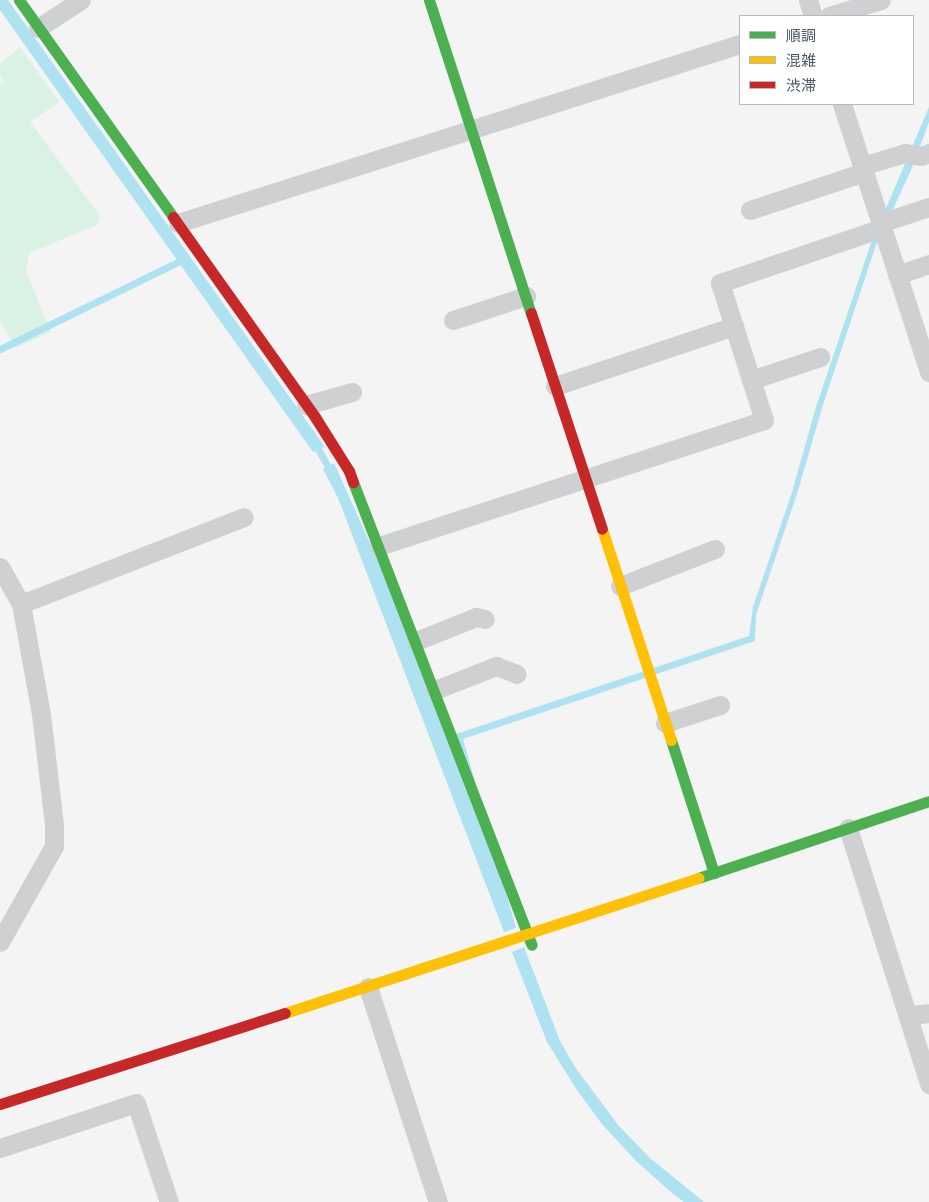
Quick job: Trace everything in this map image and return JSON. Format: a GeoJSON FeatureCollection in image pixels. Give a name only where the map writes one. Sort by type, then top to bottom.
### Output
{"type":"FeatureCollection","features":[{"type":"Feature","properties":{"kind":"street"},"geometry":{"type":"LineString","coordinates":[[18,0],[306,405],[349,471],[435,690],[528,938]]}},
{"type":"Feature","properties":{"kind":"street"},"geometry":{"type":"LineString","coordinates":[[38,28],[81,0]]}},
{"type":"Feature","properties":{"kind":"street"},"geometry":{"type":"LineString","coordinates":[[429,0],[714,873]]}},
{"type":"Feature","properties":{"kind":"street"},"geometry":{"type":"LineString","coordinates":[[808,0],[813,15]]}},
{"type":"Feature","properties":{"kind":"street"},"geometry":{"type":"LineString","coordinates":[[832,15],[880,0]]}},
{"type":"Feature","properties":{"kind":"street"},"geometry":{"type":"LineString","coordinates":[[178,223],[739,44]]}},
{"type":"Feature","properties":{"kind":"street"},"geometry":{"type":"LineString","coordinates":[[842,105],[928,365]]}},
{"type":"Feature","properties":{"kind":"street"},"geometry":{"type":"LineString","coordinates":[[750,210],[905,152],[921,156],[929,153]]}},
{"type":"Feature","properties":{"kind":"street"},"geometry":{"type":"LineString","coordinates":[[379,546],[764,420],[720,283],[929,207]]}},
{"type":"Feature","properties":{"kind":"street"},"geometry":{"type":"LineString","coordinates":[[897,274],[929,264]]}},
{"type":"Feature","properties":{"kind":"street"},"geometry":{"type":"LineString","coordinates":[[453,320],[526,296]]}},
{"type":"Feature","properties":{"kind":"street"},"geometry":{"type":"LineString","coordinates":[[555,386],[734,326]]}},
{"type":"Feature","properties":{"kind":"street"},"geometry":{"type":"LineString","coordinates":[[751,380],[820,357]]}},
{"type":"Feature","properties":{"kind":"street"},"geometry":{"type":"LineString","coordinates":[[306,405],[352,392]]}},
{"type":"Feature","properties":{"kind":"street"},"geometry":{"type":"LineString","coordinates":[[21,604],[244,516]]}},
{"type":"Feature","properties":{"kind":"street"},"geometry":{"type":"LineString","coordinates":[[620,586],[715,549]]}},
{"type":"Feature","properties":{"kind":"street"},"geometry":{"type":"LineString","coordinates":[[0,566],[21,604],[42,724],[54,825],[54,846],[0,942]]}},
{"type":"Feature","properties":{"kind":"street"},"geometry":{"type":"LineString","coordinates":[[416,641],[476,617],[486,619]]}},
{"type":"Feature","properties":{"kind":"street"},"geometry":{"type":"LineString","coordinates":[[435,690],[496,666],[517,674]]}},
{"type":"Feature","properties":{"kind":"street"},"geometry":{"type":"LineString","coordinates":[[665,724],[720,705]]}},
{"type":"Feature","properties":{"kind":"street"},"geometry":{"type":"LineString","coordinates":[[0,1104],[500,944],[528,938],[929,801]]}},
{"type":"Feature","properties":{"kind":"street"},"geometry":{"type":"LineString","coordinates":[[848,828],[929,1084]]}},
{"type":"Feature","properties":{"kind":"street"},"geometry":{"type":"LineString","coordinates":[[368,987],[438,1202]]}},
{"type":"Feature","properties":{"kind":"street"},"geometry":{"type":"LineString","coordinates":[[908,1015],[929,1013]]}},
{"type":"Feature","properties":{"kind":"street"},"geometry":{"type":"LineString","coordinates":[[0,1148],[136,1103],[169,1202]]}},
{"type":"Feature","properties":{"kind":"green space"},"geometry":{"type":"Polygon","coordinates":[[[20,47],[59,102],[30,122],[100,216],[97,225],[29,253],[26,271],[51,332],[15,348],[0,320],[0,84],[4,82],[0,74],[0,64],[20,47]]]}},
{"type":"Feature","properties":{"kind":"water"},"geometry":{"type":"Polygon","coordinates":[[[0,0],[8,0],[325,447],[313,452],[0,10],[0,0]]]}},
{"type":"Feature","properties":{"kind":"water"},"geometry":{"type":"Polygon","coordinates":[[[929,107],[929,122],[912,168],[875,248],[822,408],[797,494],[756,615],[755,641],[463,739],[516,928],[504,932],[338,498],[323,469],[334,463],[456,734],[749,636],[753,607],[792,492],[816,407],[870,246],[929,107]]]}},
{"type":"Feature","properties":{"kind":"water"},"geometry":{"type":"Polygon","coordinates":[[[524,947],[560,1041],[575,1067],[618,1125],[650,1158],[704,1202],[684,1202],[673,1194],[636,1161],[601,1123],[575,1087],[547,1042],[512,952],[524,947]]]}},
{"type":"Feature","properties":{"kind":"waterway"},"geometry":{"type":"LineString","coordinates":[[0,349],[184,259]]}},
{"type":"Feature","properties":{"kind":"waterway"},"geometry":{"type":"LineString","coordinates":[[315,444],[332,473]]}},
{"type":"Feature","properties":{"kind":"traffic: fast"},"geometry":{"type":"LineString","coordinates":[[19,0],[173,217]]}},
{"type":"Feature","properties":{"kind":"traffic: fast"},"geometry":{"type":"LineString","coordinates":[[429,0],[531,313]]}},
{"type":"Feature","properties":{"kind":"traffic: fast"},"geometry":{"type":"LineString","coordinates":[[353,482],[532,945]]}},
{"type":"Feature","properties":{"kind":"traffic: fast"},"geometry":{"type":"LineString","coordinates":[[671,740],[714,873]]}},
{"type":"Feature","properties":{"kind":"traffic: fast"},"geometry":{"type":"LineString","coordinates":[[698,878],[929,801]]}},
{"type":"Feature","properties":{"kind":"traffic: slow"},"geometry":{"type":"LineString","coordinates":[[602,529],[671,740]]}},
{"type":"Feature","properties":{"kind":"traffic: slow"},"geometry":{"type":"LineString","coordinates":[[285,1013],[698,878]]}},
{"type":"Feature","properties":{"kind":"traffic: jam"},"geometry":{"type":"LineString","coordinates":[[173,217],[315,417],[349,471],[353,482]]}},
{"type":"Feature","properties":{"kind":"traffic: jam"},"geometry":{"type":"LineString","coordinates":[[531,313],[602,529]]}},
{"type":"Feature","properties":{"kind":"traffic: jam"},"geometry":{"type":"LineString","coordinates":[[0,1104],[285,1013]]}}]}
